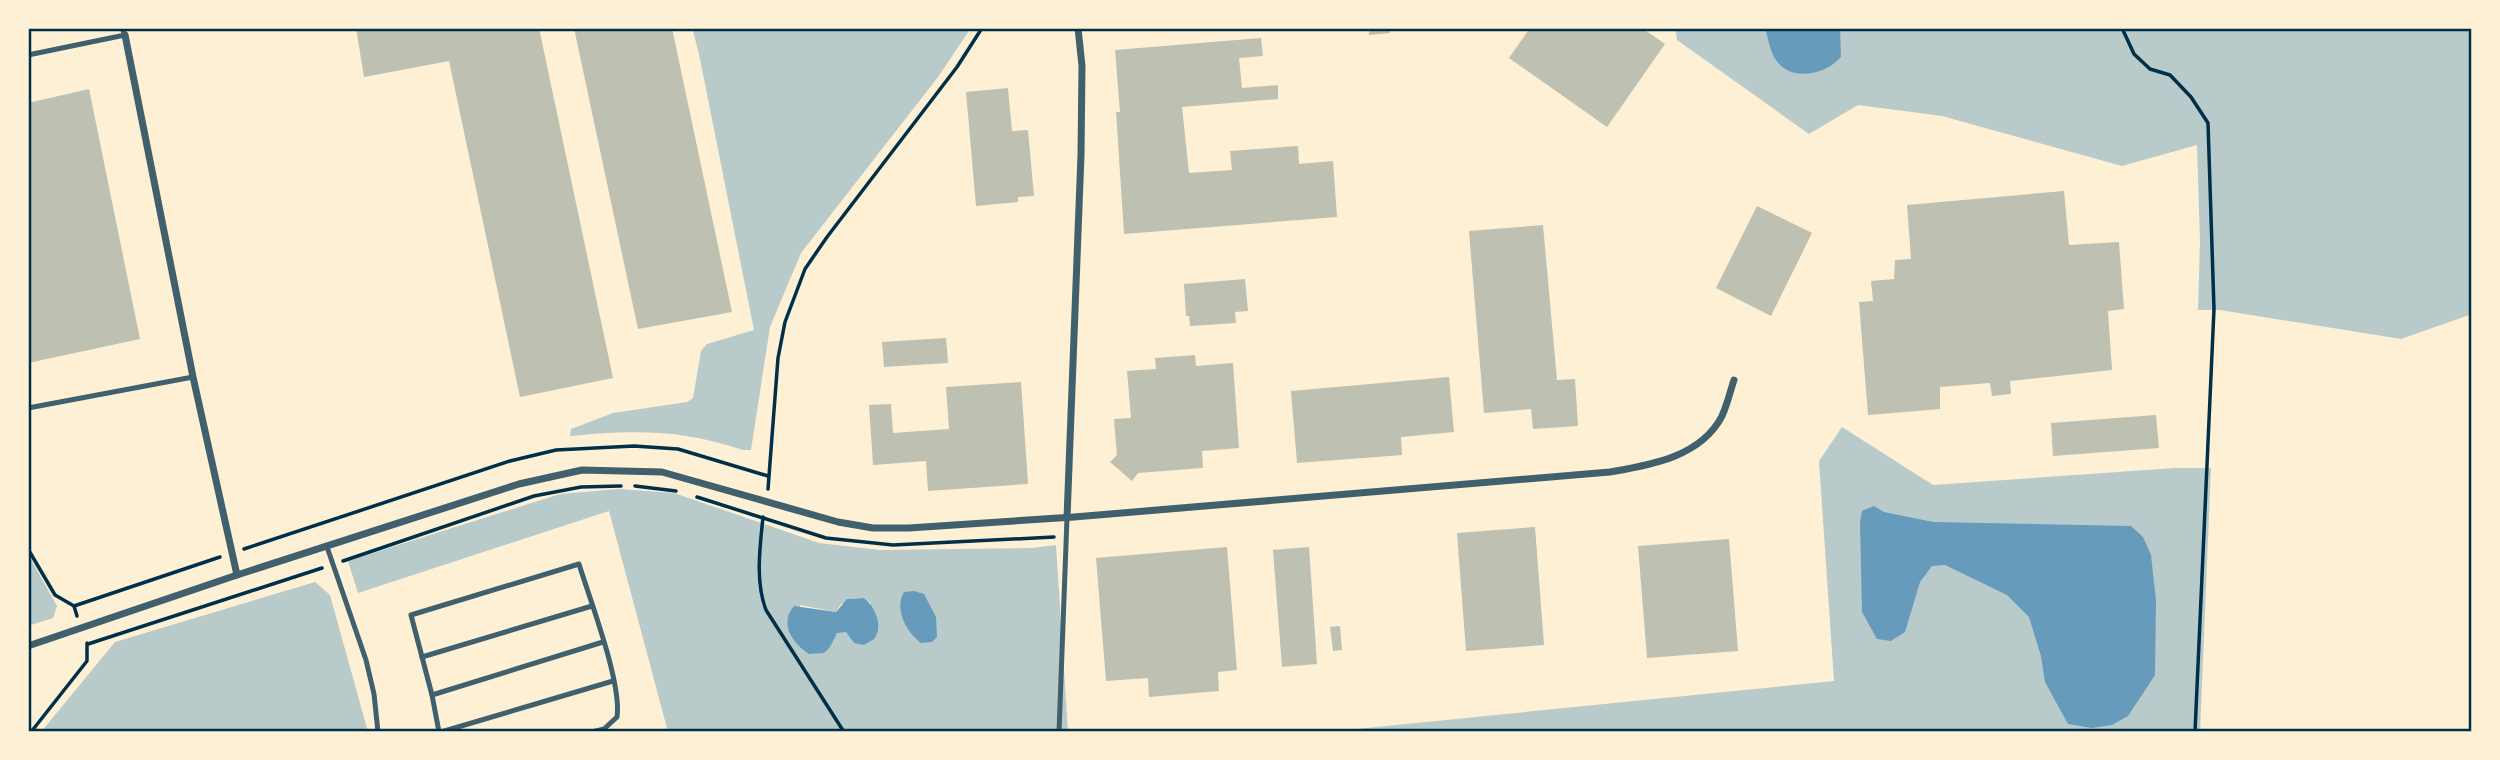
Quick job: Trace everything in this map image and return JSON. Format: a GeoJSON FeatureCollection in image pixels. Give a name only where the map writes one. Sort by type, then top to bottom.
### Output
{"type":"FeatureCollection","features":[{"type":"Feature","properties":{"kind":"street"},"geometry":{"type":"LineString","coordinates":[[1067,518],[1081,155],[1082,65],[1078,28]]}},
{"type":"Feature","properties":{"kind":"street"},"geometry":{"type":"LineString","coordinates":[[124,32],[193,377],[237,575]]}},
{"type":"Feature","properties":{"kind":"street"},"geometry":{"type":"LineString","coordinates":[[28,646],[519,484],[582,470],[662,472],[804,513],[873,528],[1067,518],[1610,472],[1645,466],[1676,456],[1703,440],[1722,417],[1734,380]]}},
{"type":"Feature","properties":{"kind":"lane"},"geometry":{"type":"LineString","coordinates":[[28,55],[124,32]]}},
{"type":"Feature","properties":{"kind":"lane"},"geometry":{"type":"LineString","coordinates":[[28,408],[193,377]]}},
{"type":"Feature","properties":{"kind":"lane"},"geometry":{"type":"LineString","coordinates":[[1059,732],[1067,518]]}},
{"type":"Feature","properties":{"kind":"lane"},"geometry":{"type":"LineString","coordinates":[[327,547],[366,660],[374,694],[377,732]]}},
{"type":"Feature","properties":{"kind":"lane"},"geometry":{"type":"LineString","coordinates":[[592,732],[604,729],[617,717],[618,700],[603,642],[579,564],[411,615],[440,732],[613,681]]}},
{"type":"Feature","properties":{"kind":"lane"},"geometry":{"type":"LineString","coordinates":[[422,657],[592,606]]}},
{"type":"Feature","properties":{"kind":"lane"},"geometry":{"type":"LineString","coordinates":[[432,695],[603,642]]}},
{"type":"Feature","properties":{"kind":"path"},"geometry":{"type":"LineString","coordinates":[[844,732],[766,610],[761,597],[759,569],[762,517],[767,501],[778,358],[785,322],[794,292],[827,237],[957,67],[982,28]]}},
{"type":"Feature","properties":{"kind":"path"},"geometry":{"type":"LineString","coordinates":[[2122,28],[2134,54],[2150,69],[2171,75],[2191,97],[2208,123],[2214,309],[2194,732]]}},
{"type":"Feature","properties":{"kind":"path"},"geometry":{"type":"LineString","coordinates":[[88,644],[534,496],[581,487],[631,485],[678,492]]}},
{"type":"Feature","properties":{"kind":"path"},"geometry":{"type":"LineString","coordinates":[[690,495],[826,538],[892,545],[1066,536]]}},
{"type":"Feature","properties":{"kind":"path"},"geometry":{"type":"LineString","coordinates":[[28,548],[55,595],[74,606],[88,644],[87,661],[31,732]]}},
{"type":"Feature","properties":{"kind":"shaded area"},"geometry":{"type":"Polygon","coordinates":[[[689,28],[971,28],[938,77],[801,253],[770,327],[751,450],[699,438],[657,433],[570,436],[571,429],[613,413],[687,402],[693,398],[701,351],[707,344],[754,330],[699,54],[693,31],[689,28]]]}},
{"type":"Feature","properties":{"kind":"shaded area"},"geometry":{"type":"Polygon","coordinates":[[[1675,28],[2472,28],[2472,314],[2401,339],[2220,310],[2198,310],[2200,241],[2197,145],[2122,166],[1942,116],[1858,105],[1809,134],[1677,40],[1675,28]]]}},
{"type":"Feature","properties":{"kind":"shaded area"},"geometry":{"type":"Polygon","coordinates":[[[1842,427],[1933,485],[2175,468],[2211,468],[2200,732],[1326,732],[1834,681],[1819,461],[1842,427]]]}},
{"type":"Feature","properties":{"kind":"shaded area"},"geometry":{"type":"Polygon","coordinates":[[[619,489],[674,493],[819,543],[880,550],[1032,548],[1056,545],[1068,732],[668,732],[609,511],[358,593],[348,561],[560,494],[619,489]],[[853,598],[840,605],[836,612],[800,605],[802,649],[813,653],[823,651],[830,647],[835,635],[842,631],[846,631],[854,643],[871,603],[864,598],[853,598]]]}},
{"type":"Feature","properties":{"kind":"shaded area"},"geometry":{"type":"Polygon","coordinates":[[[28,554],[57,606],[53,618],[28,626],[28,554]]]}},
{"type":"Feature","properties":{"kind":"shaded area"},"geometry":{"type":"Polygon","coordinates":[[[315,582],[330,595],[368,732],[41,732],[115,642],[315,582]]]}},
{"type":"Feature","properties":{"kind":"water"},"geometry":{"type":"Polygon","coordinates":[[[1765,28],[1840,28],[1841,57],[1818,72],[1790,71],[1782,67],[1774,57],[1765,28]]]}},
{"type":"Feature","properties":{"kind":"water"},"geometry":{"type":"Polygon","coordinates":[[[1874,506],[1884,512],[1933,522],[2131,526],[2143,537],[2151,555],[2156,601],[2155,675],[2128,716],[2112,725],[2092,728],[2068,724],[2045,682],[2041,656],[2029,617],[2007,595],[1945,565],[1932,566],[1920,582],[1905,632],[1891,641],[1877,639],[1862,612],[1860,522],[1862,511],[1874,506]]]}},
{"type":"Feature","properties":{"kind":"water"},"geometry":{"type":"Polygon","coordinates":[[[904,592],[924,594],[936,617],[937,637],[932,642],[921,643],[903,620],[901,599],[904,592]]]}},
{"type":"Feature","properties":{"kind":"water"},"geometry":{"type":"Polygon","coordinates":[[[864,598],[875,611],[878,629],[874,639],[864,645],[854,643],[846,632],[837,633],[824,653],[809,654],[793,638],[788,619],[794,606],[836,612],[847,599],[864,598]]]}},
{"type":"Feature","properties":{"kind":"building"},"geometry":{"type":"Polygon","coordinates":[[[356,28],[539,28],[613,378],[520,397],[449,61],[364,77],[356,28]]]}},
{"type":"Feature","properties":{"kind":"building"},"geometry":{"type":"Polygon","coordinates":[[[574,28],[672,28],[732,312],[638,329],[574,28]]]}},
{"type":"Feature","properties":{"kind":"building"},"geometry":{"type":"Polygon","coordinates":[[[1369,28],[1390,28],[1390,33],[1369,35],[1369,28]]]}},
{"type":"Feature","properties":{"kind":"building"},"geometry":{"type":"Polygon","coordinates":[[[1530,28],[1642,28],[1665,44],[1607,127],[1509,58],[1530,28]]]}},
{"type":"Feature","properties":{"kind":"building"},"geometry":{"type":"Polygon","coordinates":[[[1261,38],[1263,56],[1239,58],[1242,88],[1278,85],[1278,99],[1182,107],[1189,173],[1232,170],[1230,151],[1298,146],[1299,164],[1333,161],[1337,217],[1124,234],[1115,50],[1261,38]]]}},
{"type":"Feature","properties":{"kind":"building"},"geometry":{"type":"Polygon","coordinates":[[[1008,88],[1012,131],[1028,130],[1034,196],[1018,197],[1018,202],[976,206],[966,92],[1008,88]]]}},
{"type":"Feature","properties":{"kind":"building"},"geometry":{"type":"Polygon","coordinates":[[[89,89],[140,339],[28,363],[28,103],[89,89]]]}},
{"type":"Feature","properties":{"kind":"building"},"geometry":{"type":"Polygon","coordinates":[[[2064,191],[2069,245],[2119,242],[2124,309],[2108,311],[2112,370],[2010,381],[2011,394],[1992,396],[1990,383],[1940,387],[1940,409],[1868,415],[1859,302],[1873,301],[1871,281],[1894,279],[1895,260],[1911,259],[1907,205],[2064,191]]]}},
{"type":"Feature","properties":{"kind":"building"},"geometry":{"type":"Polygon","coordinates":[[[1757,206],[1812,233],[1771,316],[1716,288],[1757,206]]]}},
{"type":"Feature","properties":{"kind":"building"},"geometry":{"type":"Polygon","coordinates":[[[1543,225],[1557,380],[1575,379],[1578,426],[1533,429],[1531,409],[1484,413],[1469,231],[1543,225]]]}},
{"type":"Feature","properties":{"kind":"building"},"geometry":{"type":"Polygon","coordinates":[[[1245,279],[1248,311],[1235,312],[1236,323],[1190,326],[1189,316],[1186,316],[1184,284],[1245,279]]]}},
{"type":"Feature","properties":{"kind":"building"},"geometry":{"type":"Polygon","coordinates":[[[946,338],[948,363],[884,367],[882,342],[946,338]]]}},
{"type":"Feature","properties":{"kind":"building"},"geometry":{"type":"Polygon","coordinates":[[[1195,355],[1196,366],[1233,363],[1239,448],[1202,451],[1203,468],[1138,473],[1132,481],[1110,462],[1117,455],[1114,419],[1131,418],[1127,371],[1156,369],[1155,358],[1195,355]]]}},
{"type":"Feature","properties":{"kind":"building"},"geometry":{"type":"Polygon","coordinates":[[[1449,377],[1454,432],[1401,437],[1402,455],[1297,463],[1291,391],[1449,377]]]}},
{"type":"Feature","properties":{"kind":"building"},"geometry":{"type":"Polygon","coordinates":[[[1021,382],[1028,484],[928,491],[926,461],[873,465],[869,405],[891,404],[893,433],[949,429],[946,387],[1021,382]]]}},
{"type":"Feature","properties":{"kind":"building"},"geometry":{"type":"Polygon","coordinates":[[[2156,415],[2159,448],[2053,456],[2051,423],[2156,415]]]}},
{"type":"Feature","properties":{"kind":"building"},"geometry":{"type":"Polygon","coordinates":[[[1535,527],[1544,645],[1466,651],[1457,533],[1535,527]]]}},
{"type":"Feature","properties":{"kind":"building"},"geometry":{"type":"Polygon","coordinates":[[[1729,539],[1738,651],[1647,658],[1638,546],[1729,539]]]}},
{"type":"Feature","properties":{"kind":"building"},"geometry":{"type":"Polygon","coordinates":[[[1227,547],[1237,670],[1218,672],[1219,691],[1149,697],[1148,678],[1106,681],[1096,558],[1227,547]]]}},
{"type":"Feature","properties":{"kind":"building"},"geometry":{"type":"Polygon","coordinates":[[[1309,547],[1317,664],[1282,667],[1273,550],[1309,547]]]}},
{"type":"Feature","properties":{"kind":"building"},"geometry":{"type":"Polygon","coordinates":[[[1340,626],[1342,650],[1333,651],[1330,627],[1340,626]]]}}]}
